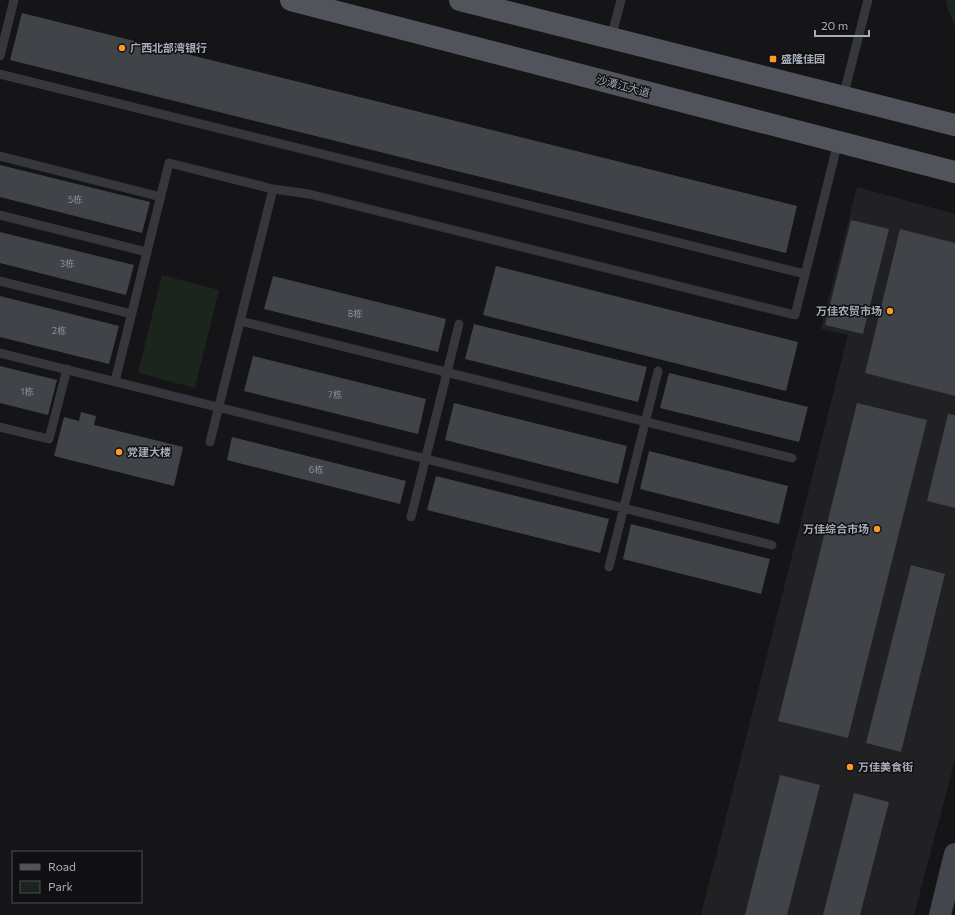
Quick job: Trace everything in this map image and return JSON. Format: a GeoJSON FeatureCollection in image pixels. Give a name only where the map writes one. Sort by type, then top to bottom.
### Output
{"type":"FeatureCollection","features":[{"type":"Feature","properties":{"kind":"main road","name":"沙潭江大道"},"geometry":{"type":"LineString","coordinates":[[291,0],[953,172]]}},
{"type":"Feature","properties":{"kind":"main road"},"geometry":{"type":"LineString","coordinates":[[460,0],[955,125]]}},
{"type":"Feature","properties":{"kind":"main road"},"geometry":{"type":"LineString","coordinates":[[940,915],[955,854]]}},
{"type":"Feature","properties":{"kind":"lane"},"geometry":{"type":"LineString","coordinates":[[0,56],[14,0]]}},
{"type":"Feature","properties":{"kind":"lane"},"geometry":{"type":"LineString","coordinates":[[611,38],[621,0]]}},
{"type":"Feature","properties":{"kind":"lane"},"geometry":{"type":"LineString","coordinates":[[844,97],[868,0]]}},
{"type":"Feature","properties":{"kind":"lane"},"geometry":{"type":"LineString","coordinates":[[0,74],[805,274]]}},
{"type":"Feature","properties":{"kind":"lane"},"geometry":{"type":"LineString","coordinates":[[115,381],[169,163],[273,189],[309,194],[795,315],[838,142]]}},
{"type":"Feature","properties":{"kind":"lane"},"geometry":{"type":"LineString","coordinates":[[0,156],[161,196]]}},
{"type":"Feature","properties":{"kind":"lane"},"geometry":{"type":"LineString","coordinates":[[210,442],[273,189]]}},
{"type":"Feature","properties":{"kind":"lane"},"geometry":{"type":"LineString","coordinates":[[0,215],[147,252]]}},
{"type":"Feature","properties":{"kind":"lane"},"geometry":{"type":"LineString","coordinates":[[0,281],[132,314]]}},
{"type":"Feature","properties":{"kind":"lane"},"geometry":{"type":"LineString","coordinates":[[240,321],[792,458]]}},
{"type":"Feature","properties":{"kind":"lane"},"geometry":{"type":"LineString","coordinates":[[411,517],[459,324]]}},
{"type":"Feature","properties":{"kind":"lane"},"geometry":{"type":"LineString","coordinates":[[0,353],[772,545]]}},
{"type":"Feature","properties":{"kind":"lane"},"geometry":{"type":"LineString","coordinates":[[0,427],[49,439],[66,369]]}},
{"type":"Feature","properties":{"kind":"lane"},"geometry":{"type":"LineString","coordinates":[[609,567],[658,371]]}},
{"type":"Feature","properties":{"kind":"shaded area","name":"万佳综合市场"},"geometry":{"type":"Polygon","coordinates":[[[857,187],[955,214],[955,760],[914,915],[701,915],[848,335],[821,329],[857,187]]]}},
{"type":"Feature","properties":{"kind":"green space"},"geometry":{"type":"Polygon","coordinates":[[[946,0],[955,0],[955,26],[948,10],[946,0]]]}},
{"type":"Feature","properties":{"kind":"green space"},"geometry":{"type":"Polygon","coordinates":[[[162,275],[219,290],[195,388],[138,373],[162,275]]]}},
{"type":"Feature","properties":{"kind":"building"},"geometry":{"type":"Polygon","coordinates":[[[22,13],[797,206],[786,253],[10,60],[22,13]]]}},
{"type":"Feature","properties":{"kind":"building"},"geometry":{"type":"Polygon","coordinates":[[[0,165],[150,202],[142,233],[0,197],[0,165]]]}},
{"type":"Feature","properties":{"kind":"building"},"geometry":{"type":"Polygon","coordinates":[[[851,220],[889,229],[863,334],[825,325],[851,220]]]}},
{"type":"Feature","properties":{"kind":"building"},"geometry":{"type":"Polygon","coordinates":[[[900,229],[955,243],[955,396],[865,373],[900,229]]]}},
{"type":"Feature","properties":{"kind":"building"},"geometry":{"type":"Polygon","coordinates":[[[0,232],[134,265],[126,295],[0,263],[0,232]]]}},
{"type":"Feature","properties":{"kind":"building"},"geometry":{"type":"Polygon","coordinates":[[[496,266],[798,342],[786,391],[483,315],[496,266]]]}},
{"type":"Feature","properties":{"kind":"building"},"geometry":{"type":"Polygon","coordinates":[[[273,276],[446,319],[438,352],[264,309],[273,276]]]}},
{"type":"Feature","properties":{"kind":"building"},"geometry":{"type":"Polygon","coordinates":[[[0,296],[119,326],[109,364],[0,337],[0,296]]]}},
{"type":"Feature","properties":{"kind":"building"},"geometry":{"type":"Polygon","coordinates":[[[474,324],[647,367],[638,402],[465,359],[474,324]]]}},
{"type":"Feature","properties":{"kind":"building"},"geometry":{"type":"Polygon","coordinates":[[[253,356],[426,399],[418,434],[244,391],[253,356]]]}},
{"type":"Feature","properties":{"kind":"building"},"geometry":{"type":"Polygon","coordinates":[[[0,366],[57,380],[48,415],[0,403],[0,366]]]}},
{"type":"Feature","properties":{"kind":"building"},"geometry":{"type":"Polygon","coordinates":[[[669,373],[808,407],[799,442],[660,408],[669,373]]]}},
{"type":"Feature","properties":{"kind":"building"},"geometry":{"type":"Polygon","coordinates":[[[454,403],[627,446],[618,484],[445,440],[454,403]]]}},
{"type":"Feature","properties":{"kind":"building"},"geometry":{"type":"Polygon","coordinates":[[[857,403],[927,420],[848,738],[778,721],[857,403]]]}},
{"type":"Feature","properties":{"kind":"building","name":"党建大楼"},"geometry":{"type":"Polygon","coordinates":[[[81,412],[96,416],[94,425],[183,447],[174,486],[54,456],[64,417],[79,421],[81,412]]]}},
{"type":"Feature","properties":{"kind":"building"},"geometry":{"type":"Polygon","coordinates":[[[948,414],[955,415],[955,508],[927,501],[948,414]]]}},
{"type":"Feature","properties":{"kind":"building"},"geometry":{"type":"Polygon","coordinates":[[[232,437],[406,481],[400,504],[227,460],[232,437]]]}},
{"type":"Feature","properties":{"kind":"building"},"geometry":{"type":"Polygon","coordinates":[[[649,451],[788,486],[779,524],[640,489],[649,451]]]}},
{"type":"Feature","properties":{"kind":"building"},"geometry":{"type":"Polygon","coordinates":[[[436,476],[609,519],[600,553],[427,510],[436,476]]]}},
{"type":"Feature","properties":{"kind":"building"},"geometry":{"type":"Polygon","coordinates":[[[631,524],[770,559],[761,594],[623,559],[631,524]]]}},
{"type":"Feature","properties":{"kind":"building"},"geometry":{"type":"Polygon","coordinates":[[[911,565],[945,574],[901,752],[866,743],[911,565]]]}},
{"type":"Feature","properties":{"kind":"building"},"geometry":{"type":"Polygon","coordinates":[[[780,775],[820,785],[787,915],[745,915],[780,775]]]}},
{"type":"Feature","properties":{"kind":"building"},"geometry":{"type":"Polygon","coordinates":[[[854,793],[889,802],[860,915],[823,915],[854,793]]]}},
{"type":"Feature","properties":{"kind":"place","name":"广西北部湾银行"},"geometry":{"type":"Point","coordinates":[122,48]}},
{"type":"Feature","properties":{"kind":"place","name":"盛隆佳园"},"geometry":{"type":"Point","coordinates":[773,59]}},
{"type":"Feature","properties":{"kind":"place","name":"万佳农贸市场"},"geometry":{"type":"Point","coordinates":[890,311]}},
{"type":"Feature","properties":{"kind":"place","name":"党建大楼"},"geometry":{"type":"Point","coordinates":[119,452]}},
{"type":"Feature","properties":{"kind":"place","name":"万佳综合市场"},"geometry":{"type":"Point","coordinates":[877,529]}},
{"type":"Feature","properties":{"kind":"place","name":"万佳美食街"},"geometry":{"type":"Point","coordinates":[850,767]}}]}
